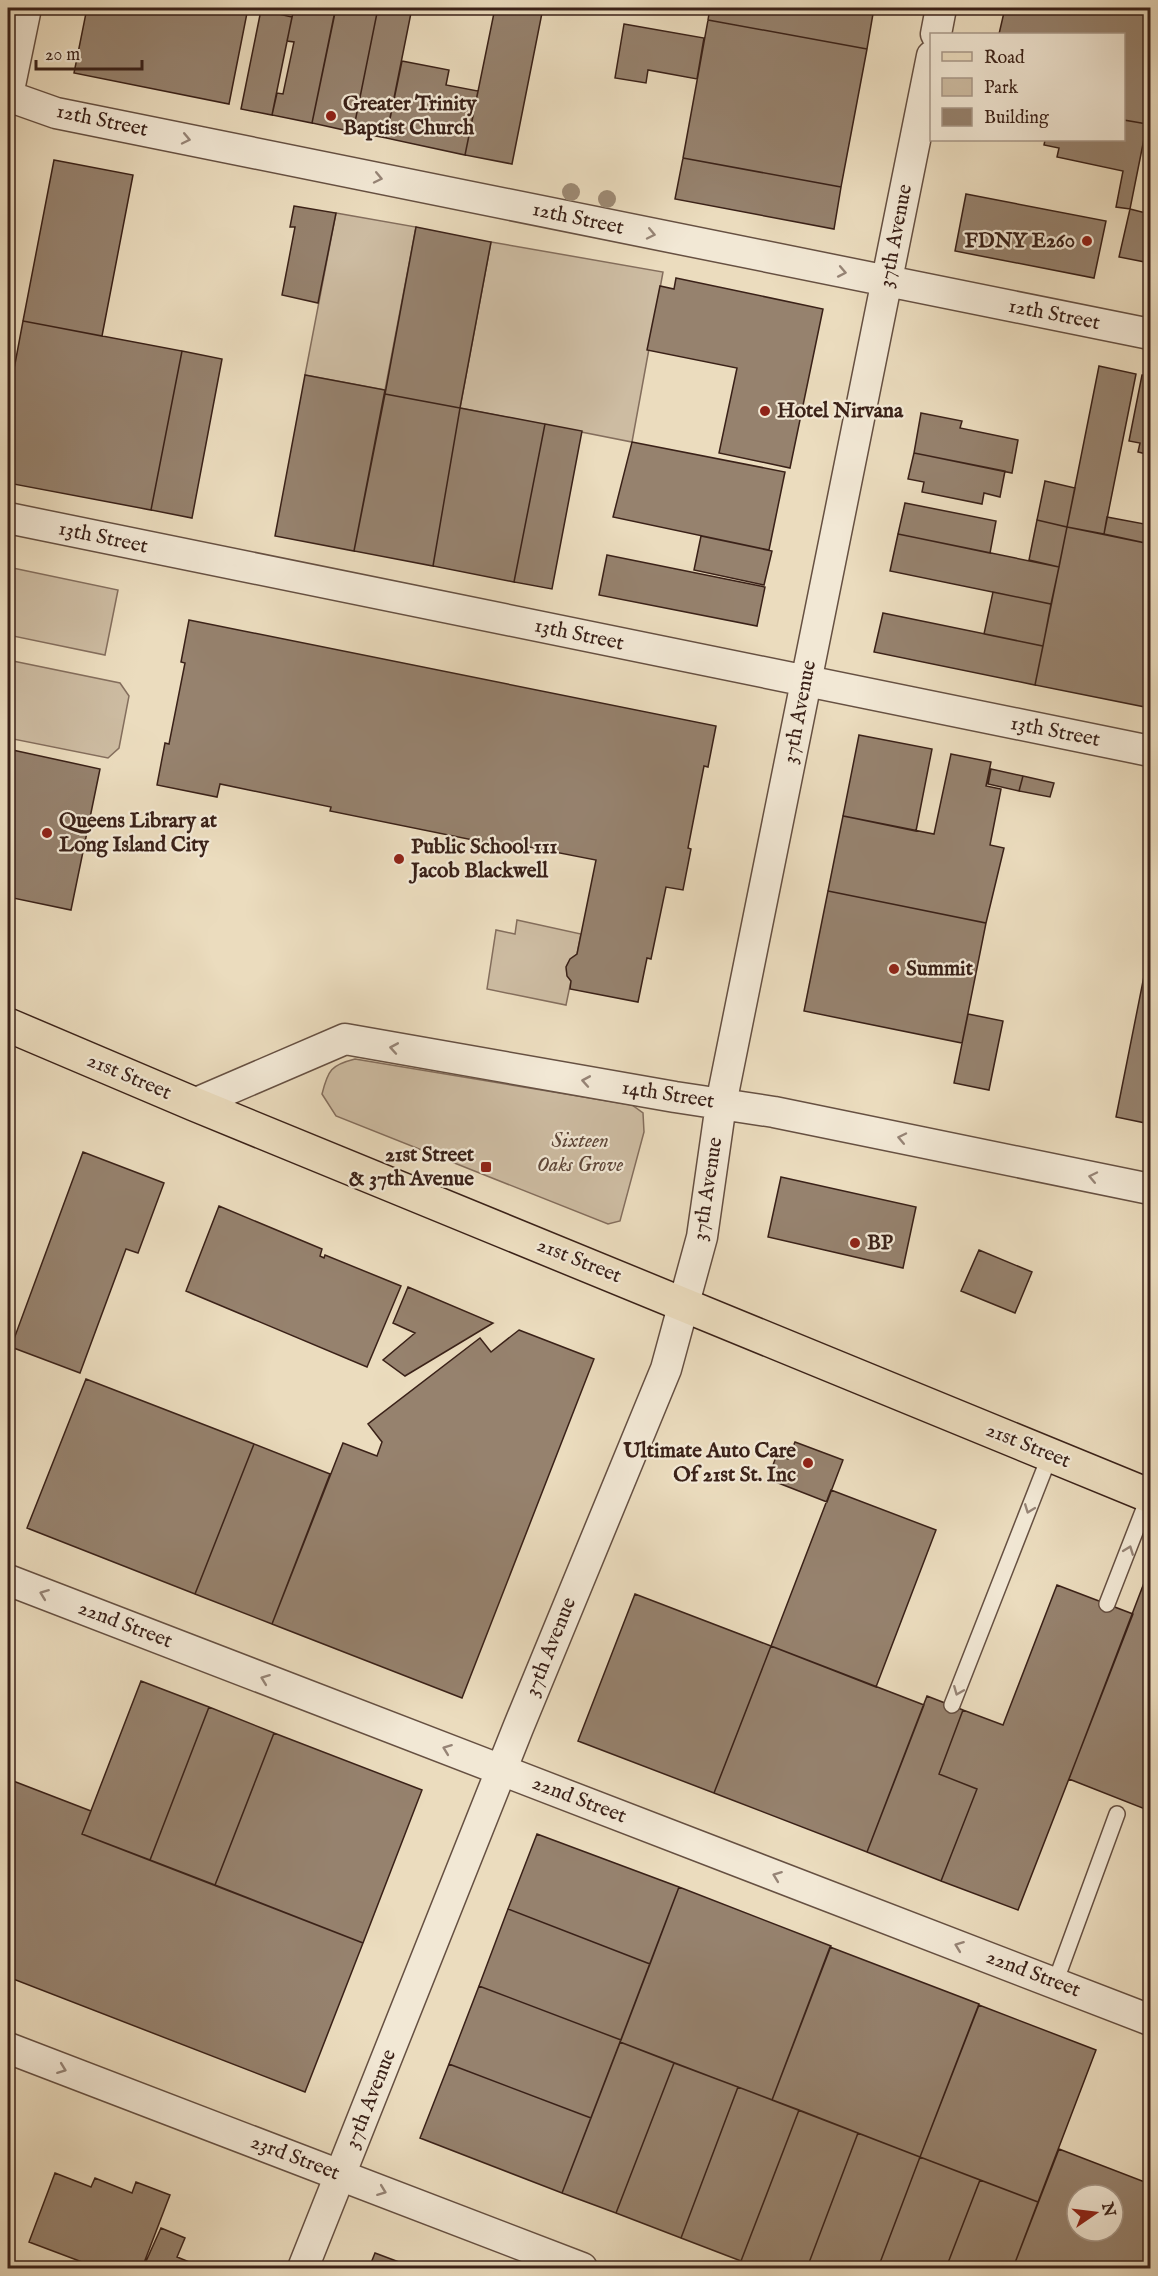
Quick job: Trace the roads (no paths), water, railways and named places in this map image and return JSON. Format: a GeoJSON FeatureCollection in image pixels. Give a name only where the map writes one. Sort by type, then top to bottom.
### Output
{"type":"FeatureCollection","features":[{"type":"Feature","properties":{"kind":"main road","name":"21st Street"},"geometry":{"type":"LineString","coordinates":[[8,1025],[194,1104],[1150,1496]]}},
{"type":"Feature","properties":{"kind":"street"},"geometry":{"type":"LineString","coordinates":[[8,95],[26,8]]}},
{"type":"Feature","properties":{"kind":"street"},"geometry":{"type":"LineString","coordinates":[[936,33],[941,8]]}},
{"type":"Feature","properties":{"kind":"street","name":"37th Avenue"},"geometry":{"type":"LineString","coordinates":[[303,2268],[501,1770],[666,1369],[702,1237],[721,1104],[930,66]]}},
{"type":"Feature","properties":{"kind":"street","name":"12th Street"},"geometry":{"type":"LineString","coordinates":[[8,95],[57,113],[1150,334]]}},
{"type":"Feature","properties":{"kind":"street","name":"13th Street"},"geometry":{"type":"LineString","coordinates":[[8,518],[1150,751]]}},
{"type":"Feature","properties":{"kind":"street","name":"14th Street"},"geometry":{"type":"LineString","coordinates":[[194,1104],[345,1039],[797,1116],[1150,1189]]}},
{"type":"Feature","properties":{"kind":"street","name":"22nd Street"},"geometry":{"type":"LineString","coordinates":[[8,1580],[1150,2018]]}},
{"type":"Feature","properties":{"kind":"street","name":"23rd Street"},"geometry":{"type":"LineString","coordinates":[[8,2048],[582,2268]]}},
{"type":"Feature","properties":{"kind":"lane"},"geometry":{"type":"LineString","coordinates":[[952,1706],[1050,1455]]}},
{"type":"Feature","properties":{"kind":"lane"},"geometry":{"type":"LineString","coordinates":[[1107,1604],[1150,1496]]}},
{"type":"Feature","properties":{"kind":"lane"},"geometry":{"type":"LineString","coordinates":[[1055,1983],[1117,1814]]}},
{"type":"Feature","properties":{"kind":"place","name":"Greater Trinity Baptist Church"},"geometry":{"type":"Point","coordinates":[331,116]}},
{"type":"Feature","properties":{"kind":"place","name":"FDNY E260"},"geometry":{"type":"Point","coordinates":[1087,241]}},
{"type":"Feature","properties":{"kind":"place","name":"Hotel Nirvana"},"geometry":{"type":"Point","coordinates":[765,411]}},
{"type":"Feature","properties":{"kind":"place","name":"Queens Library at Long Island City"},"geometry":{"type":"Point","coordinates":[47,833]}},
{"type":"Feature","properties":{"kind":"place","name":"Public School 111 Jacob Blackwell"},"geometry":{"type":"Point","coordinates":[399,859]}},
{"type":"Feature","properties":{"kind":"place","name":"Summit"},"geometry":{"type":"Point","coordinates":[894,969]}},
{"type":"Feature","properties":{"kind":"place","name":"21st Street & 37th Avenue"},"geometry":{"type":"Point","coordinates":[486,1167]}},
{"type":"Feature","properties":{"kind":"place","name":"BP"},"geometry":{"type":"Point","coordinates":[855,1243]}},
{"type":"Feature","properties":{"kind":"place","name":"Ultimate Auto Care Of 21st St. Inc"},"geometry":{"type":"Point","coordinates":[808,1463]}},
{"type":"Feature","properties":{"kind":"park label","name":"Sixteen Oaks Grove"},"geometry":{"type":"Point","coordinates":[580,1153]}}]}
